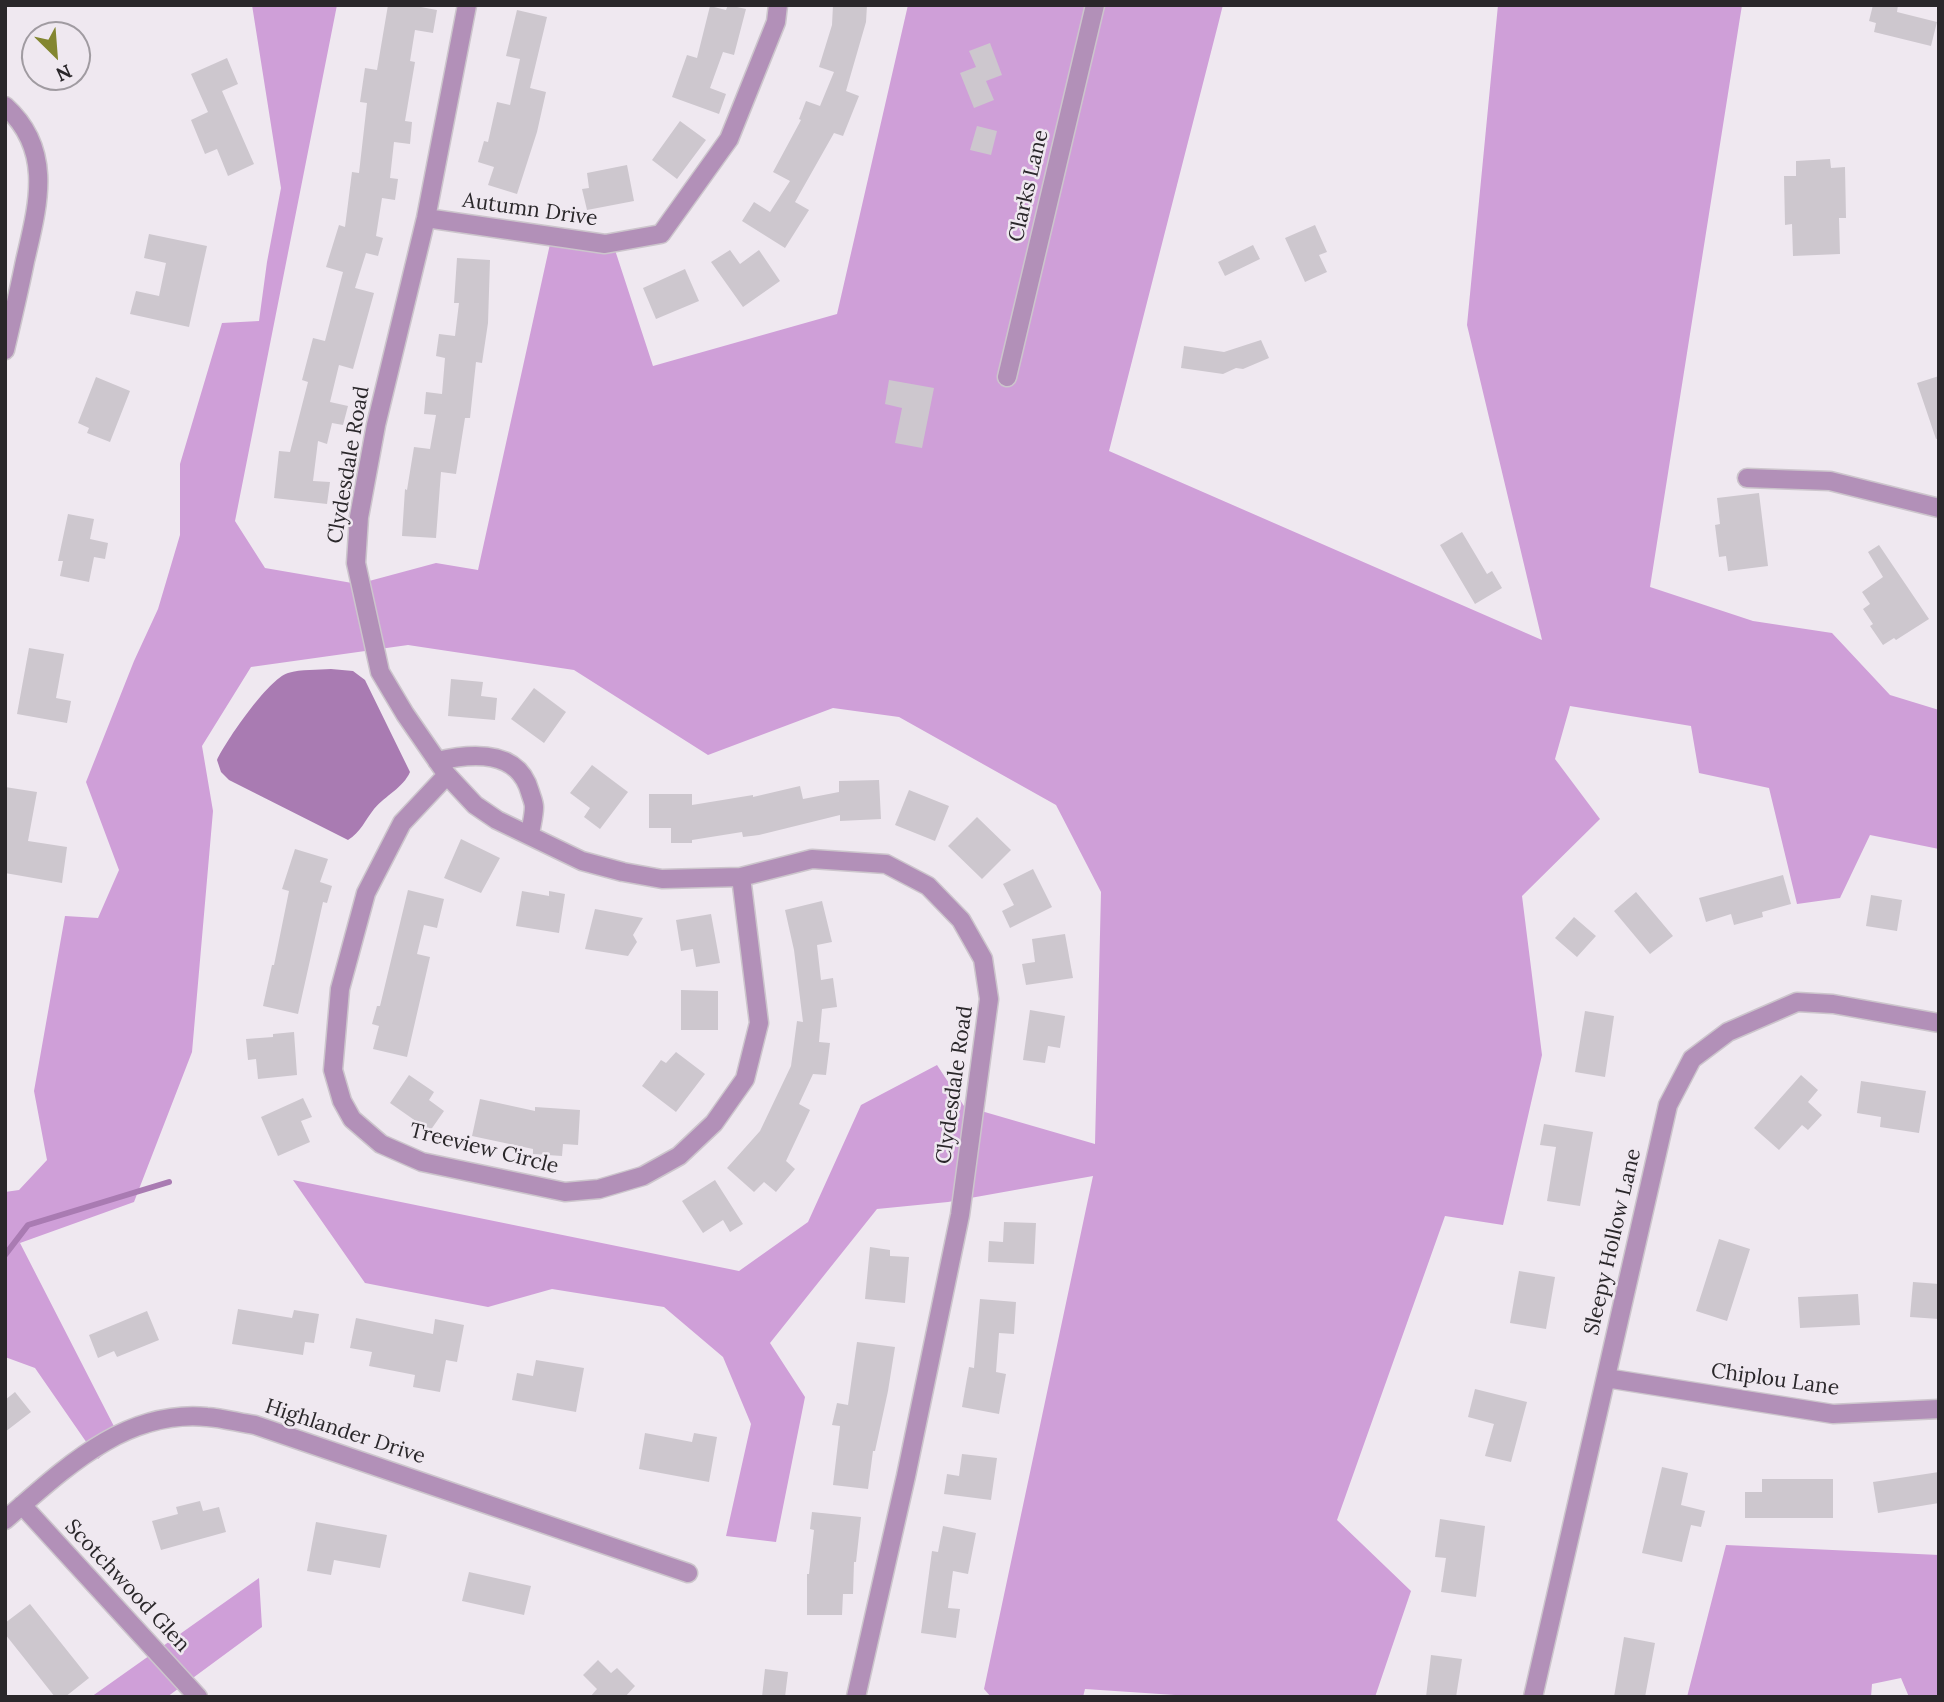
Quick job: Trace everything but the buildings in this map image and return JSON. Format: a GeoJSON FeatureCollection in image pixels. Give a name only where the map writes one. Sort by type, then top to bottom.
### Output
{"type":"FeatureCollection","features":[{"type":"Feature","properties":{"kind":"street","name":"Clydesdale Road"},"geometry":{"type":"LineString","coordinates":[[467,5],[426,218],[376,425],[359,517],[356,563],[380,672],[442,768],[475,804],[497,820],[582,861],[662,879],[741,877],[812,859],[886,864],[928,886],[961,920],[983,960],[989,999],[960,1215],[906,1476],[856,1697]]}},
{"type":"Feature","properties":{"kind":"street","name":"Autumn Drive"},"geometry":{"type":"LineString","coordinates":[[426,218],[605,244],[661,234],[729,139],[776,22],[778,5]]}},
{"type":"Feature","properties":{"kind":"street","name":"Clarks Lane"},"geometry":{"type":"LineString","coordinates":[[1007,377],[1095,5]]}},
{"type":"Feature","properties":{"kind":"street"},"geometry":{"type":"LineString","coordinates":[[5,106],[25,131],[31,145],[40,187],[37,211],[5,350]]}},
{"type":"Feature","properties":{"kind":"street"},"geometry":{"type":"LineString","coordinates":[[1747,478],[1830,481],[1939,508]]}},
{"type":"Feature","properties":{"kind":"street"},"geometry":{"type":"LineString","coordinates":[[442,768],[463,755],[490,755],[512,765],[527,782],[534,807],[530,835]]}},
{"type":"Feature","properties":{"kind":"street","name":"Treeview Circle"},"geometry":{"type":"LineString","coordinates":[[442,768],[402,823],[366,892],[340,989],[333,1070],[342,1101],[352,1118],[381,1144],[422,1161],[565,1192],[599,1189],[643,1176],[680,1156],[714,1123],[745,1079],[759,1023],[741,877]]}},
{"type":"Feature","properties":{"kind":"street","name":"Sleepy Hollow Lane"},"geometry":{"type":"LineString","coordinates":[[1533,1697],[1668,1105],[1692,1059],[1728,1032],[1797,1002],[1833,1004],[1939,1023]]}},
{"type":"Feature","properties":{"kind":"street","name":"Chiplou Lane"},"geometry":{"type":"LineString","coordinates":[[1606,1378],[1833,1414],[1939,1409]]}},
{"type":"Feature","properties":{"kind":"street","name":"Highlander Drive"},"geometry":{"type":"LineString","coordinates":[[5,1520],[69,1464],[110,1437],[161,1419],[206,1417],[256,1426],[688,1573]]}},
{"type":"Feature","properties":{"kind":"street","name":"Scotchwood Glen"},"geometry":{"type":"LineString","coordinates":[[22,1505],[198,1697]]}},
{"type":"Feature","properties":{"kind":"shaded area"},"geometry":{"type":"Polygon","coordinates":[[[252,5],[337,5],[235,521],[265,568],[358,584],[436,563],[478,570],[550,244],[615,250],[653,366],[837,314],[908,5],[1223,5],[1109,451],[1542,640],[1467,325],[1498,5],[1742,5],[1650,587],[1753,621],[1832,633],[1890,695],[1939,710],[1939,849],[1870,835],[1840,898],[1797,904],[1769,788],[1699,773],[1691,726],[1570,706],[1555,759],[1600,819],[1522,896],[1542,1055],[1503,1225],[1445,1216],[1337,1520],[1411,1591],[1375,1697],[1205,1697],[1085,1689],[1083,1697],[991,1697],[984,1689],[1093,1176],[948,1202],[877,1209],[770,1343],[805,1397],[776,1542],[726,1536],[751,1424],[723,1357],[664,1307],[552,1289],[488,1307],[365,1283],[293,1180],[739,1271],[808,1222],[861,1105],[937,1065],[964,1106],[1095,1144],[1101,892],[1056,805],[899,717],[833,708],[708,755],[574,670],[408,645],[251,667],[202,746],[213,811],[192,1052],[134,1202],[20,1243],[121,1440],[98,1459],[35,1368],[5,1357],[5,1192],[19,1190],[47,1160],[34,1091],[65,916],[98,918],[119,870],[86,782],[134,661],[158,609],[180,535],[180,464],[222,323],[259,321],[281,188],[252,5]]]}},
{"type":"Feature","properties":{"kind":"shaded area"},"geometry":{"type":"Polygon","coordinates":[[[304,670],[353,671],[365,680],[410,772],[403,783],[374,809],[348,840],[229,780],[221,772],[217,760],[248,712],[280,678],[288,673],[304,670]]]}},
{"type":"Feature","properties":{"kind":"shaded area"},"geometry":{"type":"Polygon","coordinates":[[[1726,1545],[1939,1555],[1939,1697],[1909,1697],[1901,1678],[1872,1684],[1871,1697],[1687,1697],[1726,1545]]]}},
{"type":"Feature","properties":{"kind":"shaded area"},"geometry":{"type":"Polygon","coordinates":[[[259,1578],[262,1627],[167,1697],[91,1697],[259,1578]]]}},
{"type":"Feature","properties":{"kind":"waterway"},"geometry":{"type":"LineString","coordinates":[[5,1255],[28,1225],[169,1182]]}}]}
